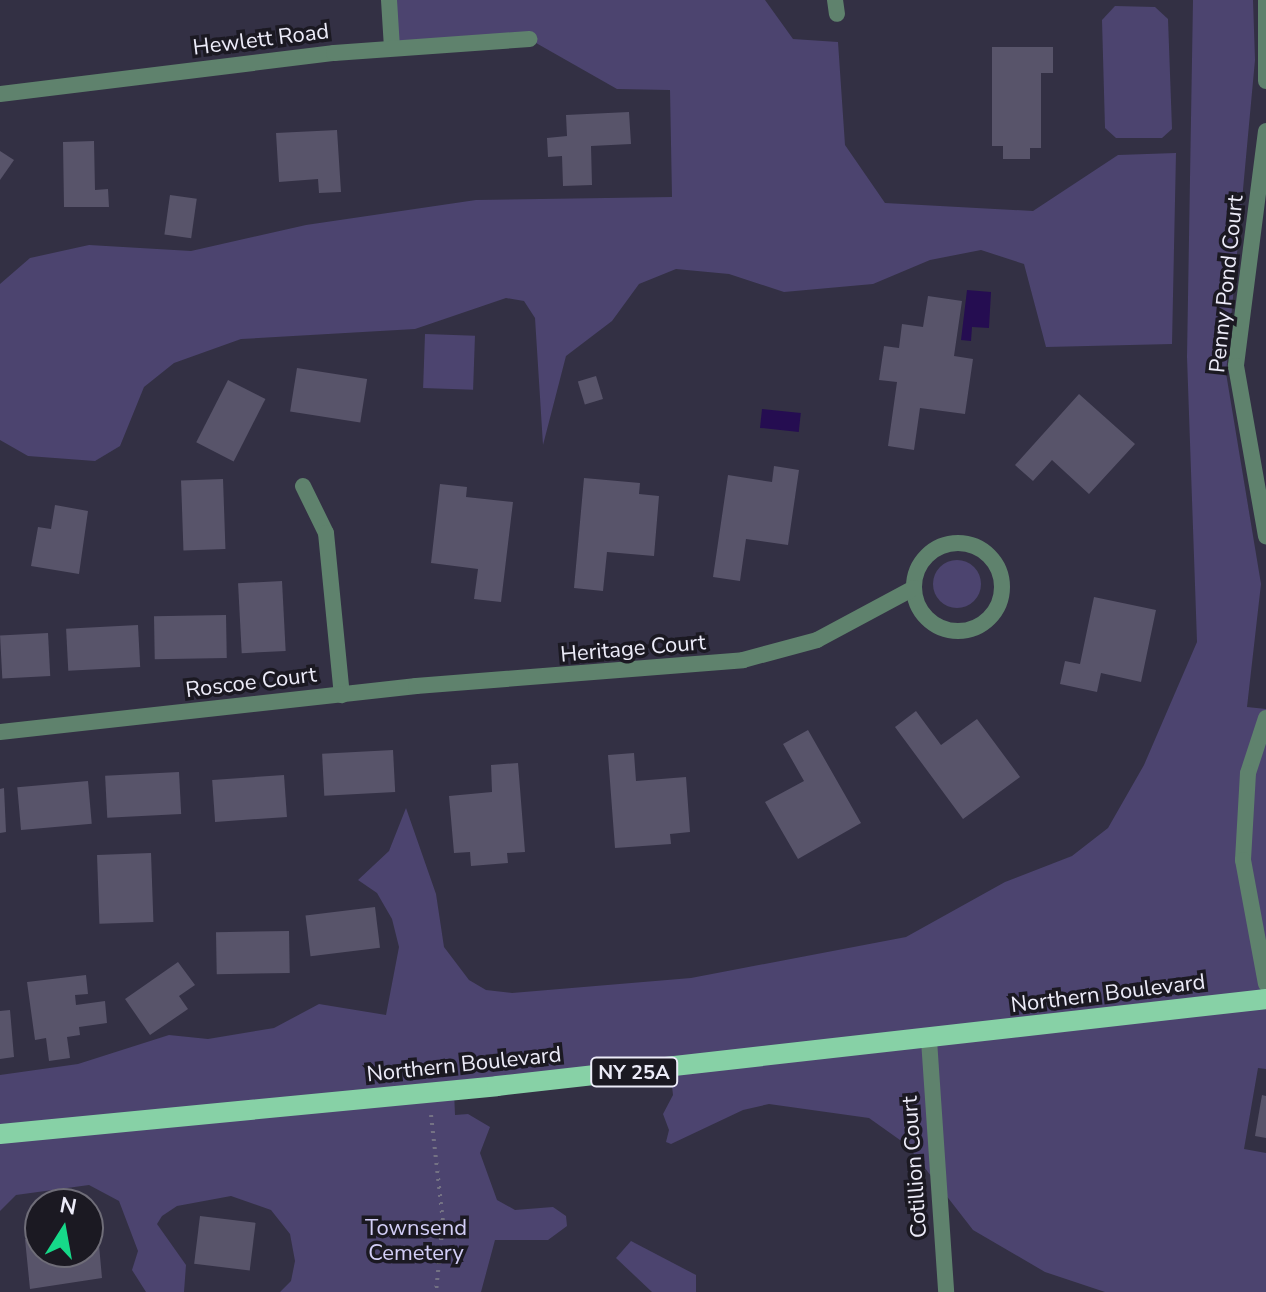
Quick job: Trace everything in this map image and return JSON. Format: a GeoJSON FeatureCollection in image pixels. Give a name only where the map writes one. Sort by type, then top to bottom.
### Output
{"type":"FeatureCollection","features":[{"type":"Feature","properties":{"kind":"main road","name":"Northern Boulevard"},"geometry":{"type":"LineString","coordinates":[[0,1134],[929,1040],[1266,999]]}},
{"type":"Feature","properties":{"kind":"street"},"geometry":{"type":"LineString","coordinates":[[389,0],[392,48]]}},
{"type":"Feature","properties":{"kind":"street"},"geometry":{"type":"LineString","coordinates":[[1266,0],[1266,81]]}},
{"type":"Feature","properties":{"kind":"street","name":"Hewlett Road"},"geometry":{"type":"LineString","coordinates":[[0,94],[392,48],[529,39]]}},
{"type":"Feature","properties":{"kind":"street","name":"Penny Pond Court"},"geometry":{"type":"LineString","coordinates":[[1266,131],[1236,366],[1266,536]]}},
{"type":"Feature","properties":{"kind":"street","name":"Roscoe Court"},"geometry":{"type":"LineString","coordinates":[[0,732],[342,695],[326,533],[303,486]]}},
{"type":"Feature","properties":{"kind":"street"},"geometry":{"type":"LineString","coordinates":[[964,543],[989,555],[1002,581],[997,609],[988,621],[963,632],[949,631],[925,617],[914,588],[925,558],[949,544],[964,543]]}},
{"type":"Feature","properties":{"kind":"street","name":"Heritage Court"},"geometry":{"type":"LineString","coordinates":[[342,695],[743,660],[817,640],[914,588]]}},
{"type":"Feature","properties":{"kind":"street"},"geometry":{"type":"LineString","coordinates":[[1266,718],[1248,773],[1243,860],[1266,984]]}},
{"type":"Feature","properties":{"kind":"street","name":"Cotillion Court"},"geometry":{"type":"LineString","coordinates":[[929,1040],[946,1292]]}},
{"type":"Feature","properties":{"kind":"path"},"geometry":{"type":"LineString","coordinates":[[428,1093],[442,1190],[436,1292]]}},
{"type":"Feature","properties":{"kind":"green space"},"geometry":{"type":"Polygon","coordinates":[[[388,0],[765,0],[793,39],[838,42],[845,145],[885,203],[1033,211],[1118,155],[1176,153],[1172,344],[1046,347],[1024,264],[981,250],[930,260],[873,284],[784,292],[729,274],[676,269],[639,284],[612,321],[566,356],[543,445],[535,318],[524,301],[506,298],[415,329],[241,339],[174,363],[144,387],[120,446],[95,461],[28,456],[0,440],[0,284],[30,258],[89,245],[191,251],[306,225],[476,200],[672,197],[670,90],[617,89],[529,39],[392,48],[388,0]]]}},
{"type":"Feature","properties":{"kind":"green space","name":"Townsend Cemetery"},"geometry":{"type":"Polygon","coordinates":[[[1193,0],[1253,0],[1255,60],[1226,373],[1261,584],[1247,707],[1266,709],[1266,1069],[1258,1068],[1244,1149],[1266,1153],[1266,1292],[1105,1292],[1045,1272],[973,1230],[907,1145],[869,1118],[769,1104],[743,1110],[671,1144],[666,1142],[669,1130],[663,1114],[673,1095],[670,1068],[454,1090],[455,1115],[468,1114],[490,1127],[480,1153],[497,1200],[515,1210],[553,1207],[566,1216],[567,1226],[548,1240],[495,1240],[481,1292],[280,1292],[291,1281],[295,1261],[290,1234],[271,1210],[231,1196],[177,1206],[162,1216],[157,1224],[186,1265],[184,1292],[146,1292],[132,1270],[138,1251],[119,1201],[104,1193],[104,1188],[89,1185],[24,1188],[24,1194],[16,1195],[0,1211],[0,1075],[78,1064],[169,1035],[208,1039],[274,1028],[319,1004],[386,1015],[399,947],[392,919],[377,893],[358,880],[389,851],[406,808],[436,894],[444,947],[469,980],[486,990],[512,993],[691,978],[906,937],[1005,882],[1072,856],[1108,828],[1144,765],[1197,642],[1187,357],[1193,0]]]}},
{"type":"Feature","properties":{"kind":"green space"},"geometry":{"type":"Polygon","coordinates":[[[1115,6],[1155,7],[1168,19],[1172,129],[1162,138],[1116,138],[1105,128],[1102,20],[1115,6]]]}},
{"type":"Feature","properties":{"kind":"green space"},"geometry":{"type":"Polygon","coordinates":[[[425,334],[475,336],[473,390],[423,388],[425,334]]]}},
{"type":"Feature","properties":{"kind":"green space"},"geometry":{"type":"Polygon","coordinates":[[[957,560],[974,567],[981,584],[974,601],[957,608],[940,601],[933,584],[940,567],[957,560]]]}},
{"type":"Feature","properties":{"kind":"green space"},"geometry":{"type":"Polygon","coordinates":[[[631,1241],[696,1275],[696,1292],[652,1292],[616,1258],[631,1241]]]}},
{"type":"Feature","properties":{"kind":"shaded area"},"geometry":{"type":"Polygon","coordinates":[[[967,290],[991,292],[989,328],[972,327],[971,341],[961,340],[967,290]]]}},
{"type":"Feature","properties":{"kind":"shaded area"},"geometry":{"type":"Polygon","coordinates":[[[762,409],[801,413],[799,432],[760,428],[762,409]]]}},
{"type":"Feature","properties":{"kind":"building"},"geometry":{"type":"Polygon","coordinates":[[[992,47],[1053,47],[1053,73],[1041,73],[1041,148],[1030,148],[1030,159],[1003,159],[1003,146],[992,146],[992,47]]]}},
{"type":"Feature","properties":{"kind":"building"},"geometry":{"type":"Polygon","coordinates":[[[629,112],[631,144],[591,146],[592,185],[563,186],[562,156],[548,157],[547,138],[567,136],[566,115],[629,112]]]}},
{"type":"Feature","properties":{"kind":"building"},"geometry":{"type":"Polygon","coordinates":[[[337,130],[341,192],[319,193],[318,179],[279,182],[276,133],[337,130]]]}},
{"type":"Feature","properties":{"kind":"building"},"geometry":{"type":"Polygon","coordinates":[[[94,141],[95,190],[108,189],[109,207],[64,207],[63,142],[94,141]]]}},
{"type":"Feature","properties":{"kind":"building"},"geometry":{"type":"Polygon","coordinates":[[[0,151],[14,160],[0,180],[0,151]]]}},
{"type":"Feature","properties":{"kind":"building"},"geometry":{"type":"Polygon","coordinates":[[[170,195],[197,199],[191,238],[164,235],[170,195]]]}},
{"type":"Feature","properties":{"kind":"building"},"geometry":{"type":"Polygon","coordinates":[[[928,296],[962,301],[954,356],[973,359],[965,414],[920,408],[914,450],[888,446],[897,382],[879,380],[884,346],[899,348],[902,324],[923,327],[928,296]]]}},
{"type":"Feature","properties":{"kind":"building"},"geometry":{"type":"Polygon","coordinates":[[[297,368],[367,379],[360,423],[290,411],[297,368]]]}},
{"type":"Feature","properties":{"kind":"building"},"geometry":{"type":"Polygon","coordinates":[[[596,376],[603,399],[585,405],[578,382],[596,376]]]}},
{"type":"Feature","properties":{"kind":"building"},"geometry":{"type":"Polygon","coordinates":[[[228,380],[265,399],[234,461],[196,442],[228,380]]]}},
{"type":"Feature","properties":{"kind":"building"},"geometry":{"type":"Polygon","coordinates":[[[1079,394],[1135,444],[1089,494],[1052,460],[1033,481],[1015,465],[1079,394]]]}},
{"type":"Feature","properties":{"kind":"building"},"geometry":{"type":"Polygon","coordinates":[[[774,466],[799,470],[788,545],[746,539],[740,581],[713,577],[728,475],[772,482],[774,466]]]}},
{"type":"Feature","properties":{"kind":"building"},"geometry":{"type":"Polygon","coordinates":[[[584,478],[640,483],[639,494],[659,496],[654,556],[607,552],[603,591],[574,588],[584,478]]]}},
{"type":"Feature","properties":{"kind":"building"},"geometry":{"type":"Polygon","coordinates":[[[223,479],[225,549],[183,550],[181,480],[223,479]]]}},
{"type":"Feature","properties":{"kind":"building"},"geometry":{"type":"Polygon","coordinates":[[[440,484],[467,487],[466,497],[513,502],[501,602],[474,599],[478,569],[431,563],[440,484]]]}},
{"type":"Feature","properties":{"kind":"building"},"geometry":{"type":"Polygon","coordinates":[[[55,505],[88,511],[79,574],[31,566],[38,527],[51,529],[55,505]]]}},
{"type":"Feature","properties":{"kind":"building"},"geometry":{"type":"Polygon","coordinates":[[[282,581],[286,651],[242,653],[238,583],[282,581]]]}},
{"type":"Feature","properties":{"kind":"building"},"geometry":{"type":"Polygon","coordinates":[[[1094,597],[1156,610],[1141,682],[1101,673],[1097,692],[1060,684],[1065,661],[1080,664],[1094,597]]]}},
{"type":"Feature","properties":{"kind":"building"},"geometry":{"type":"Polygon","coordinates":[[[226,615],[227,658],[155,659],[154,616],[226,615]]]}},
{"type":"Feature","properties":{"kind":"building"},"geometry":{"type":"Polygon","coordinates":[[[138,625],[140,667],[68,671],[66,629],[138,625]]]}},
{"type":"Feature","properties":{"kind":"building"},"geometry":{"type":"Polygon","coordinates":[[[48,633],[50,676],[2,678],[0,636],[48,633]]]}},
{"type":"Feature","properties":{"kind":"building"},"geometry":{"type":"Polygon","coordinates":[[[916,711],[941,745],[977,719],[1020,777],[963,819],[895,727],[916,711]]]}},
{"type":"Feature","properties":{"kind":"building"},"geometry":{"type":"Polygon","coordinates":[[[808,730],[861,823],[798,859],[765,802],[804,781],[783,744],[808,730]]]}},
{"type":"Feature","properties":{"kind":"building"},"geometry":{"type":"Polygon","coordinates":[[[393,750],[395,792],[324,796],[322,754],[393,750]]]}},
{"type":"Feature","properties":{"kind":"building"},"geometry":{"type":"Polygon","coordinates":[[[634,753],[636,781],[686,777],[690,832],[670,834],[671,844],[615,848],[608,755],[634,753]]]}},
{"type":"Feature","properties":{"kind":"building"},"geometry":{"type":"Polygon","coordinates":[[[518,763],[525,852],[507,853],[508,863],[471,866],[470,852],[454,853],[449,796],[492,792],[491,765],[518,763]]]}},
{"type":"Feature","properties":{"kind":"building"},"geometry":{"type":"Polygon","coordinates":[[[179,772],[181,814],[107,818],[105,776],[179,772]]]}},
{"type":"Feature","properties":{"kind":"building"},"geometry":{"type":"Polygon","coordinates":[[[284,775],[287,817],[215,822],[212,780],[284,775]]]}},
{"type":"Feature","properties":{"kind":"building"},"geometry":{"type":"Polygon","coordinates":[[[88,781],[92,824],[21,830],[17,787],[88,781]]]}},
{"type":"Feature","properties":{"kind":"building"},"geometry":{"type":"Polygon","coordinates":[[[4,788],[6,832],[0,833],[0,789],[4,788]]]}},
{"type":"Feature","properties":{"kind":"building"},"geometry":{"type":"Polygon","coordinates":[[[151,853],[153,922],[99,924],[97,855],[151,853]]]}},
{"type":"Feature","properties":{"kind":"building"},"geometry":{"type":"Polygon","coordinates":[[[375,907],[380,948],[311,956],[306,916],[375,907]]]}},
{"type":"Feature","properties":{"kind":"building"},"geometry":{"type":"Polygon","coordinates":[[[289,931],[290,973],[217,974],[216,932],[289,931]]]}},
{"type":"Feature","properties":{"kind":"building"},"geometry":{"type":"Polygon","coordinates":[[[178,962],[195,985],[179,996],[188,1009],[150,1035],[125,999],[178,962]]]}},
{"type":"Feature","properties":{"kind":"building"},"geometry":{"type":"Polygon","coordinates":[[[86,975],[88,994],[75,995],[76,1005],[105,1001],[107,1023],[79,1027],[80,1035],[67,1037],[70,1058],[49,1061],[46,1038],[35,1040],[27,982],[86,975]]]}},
{"type":"Feature","properties":{"kind":"building"},"geometry":{"type":"Polygon","coordinates":[[[10,1010],[14,1057],[0,1059],[0,1011],[10,1010]]]}},
{"type":"Feature","properties":{"kind":"building"},"geometry":{"type":"Polygon","coordinates":[[[1262,1095],[1266,1096],[1266,1138],[1255,1136],[1262,1095]]]}},
{"type":"Feature","properties":{"kind":"building"},"geometry":{"type":"Polygon","coordinates":[[[200,1216],[256,1223],[250,1270],[194,1264],[200,1216]]]}},
{"type":"Feature","properties":{"kind":"building"},"geometry":{"type":"Polygon","coordinates":[[[28,1268],[101,1268],[102,1278],[30,1289],[28,1268]]]}}]}
